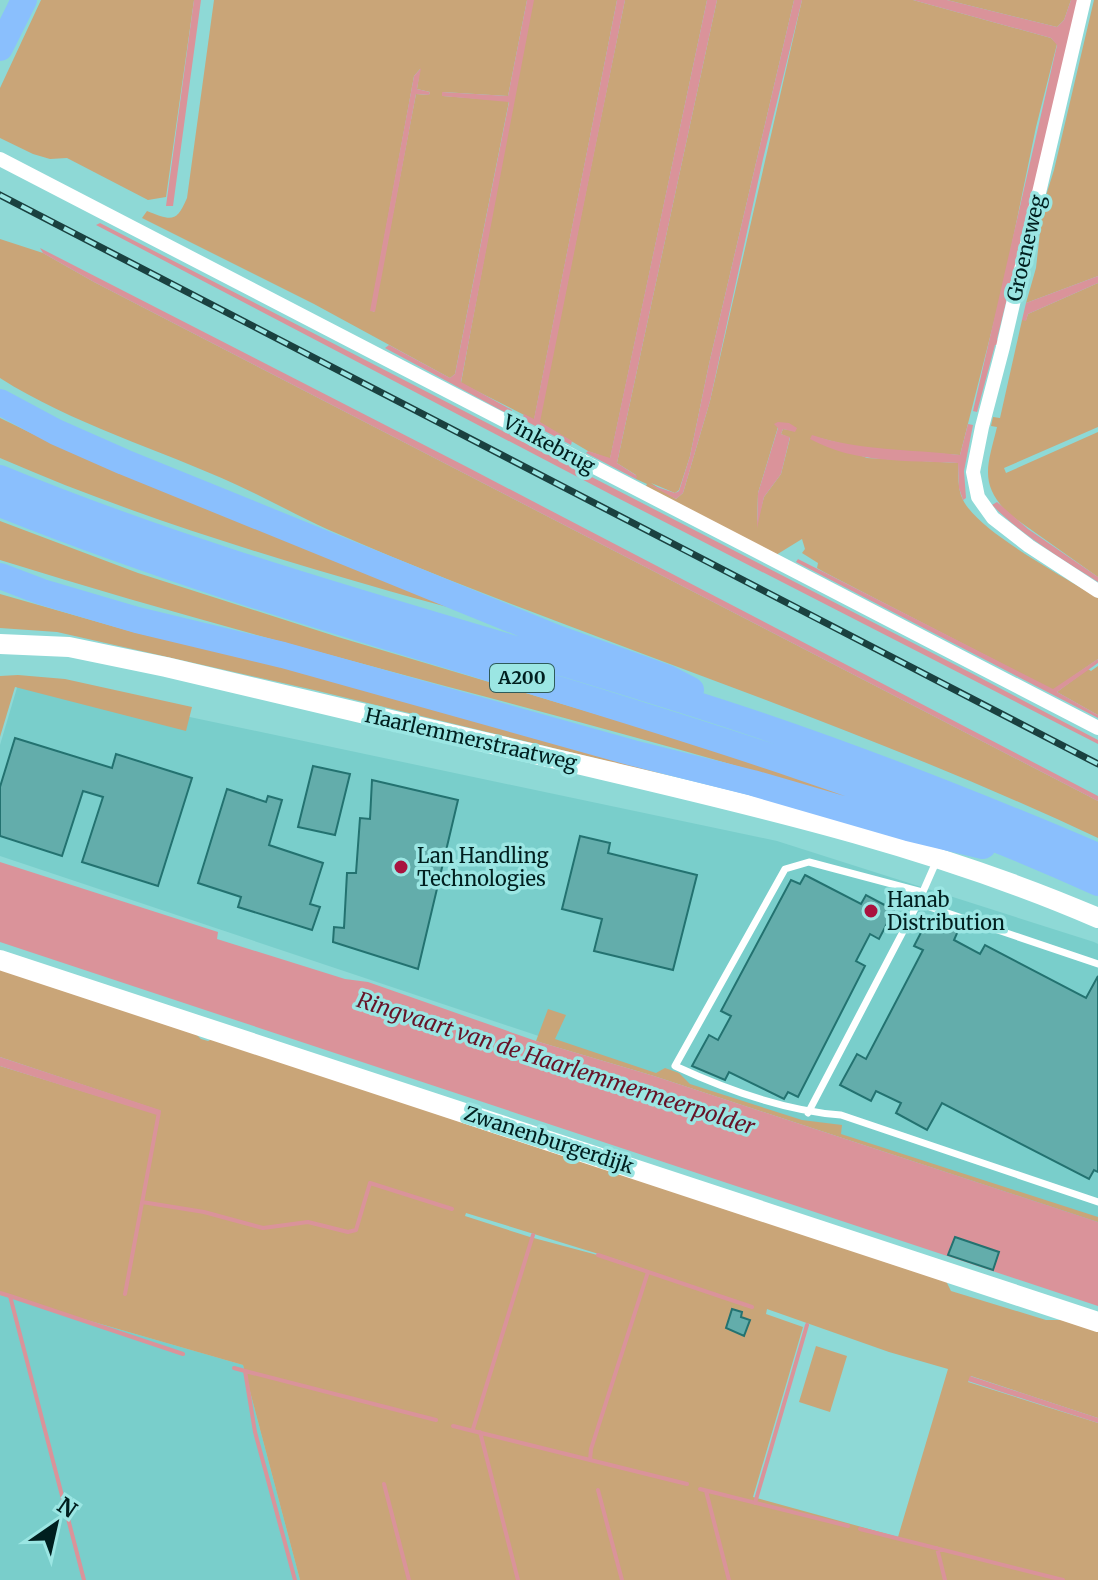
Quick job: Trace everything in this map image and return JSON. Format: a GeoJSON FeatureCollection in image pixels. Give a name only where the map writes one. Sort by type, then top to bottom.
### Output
{"type":"FeatureCollection","features":[{"type":"Feature","properties":{"kind":"highway"},"geometry":{"type":"LineString","coordinates":[[0,48],[24,0]]}},
{"type":"Feature","properties":{"kind":"highway","name":"A200"},"geometry":{"type":"LineString","coordinates":[[0,402],[56,432],[124,462],[557,638],[668,678],[758,725]]}},
{"type":"Feature","properties":{"kind":"highway","name":"A200"},"geometry":{"type":"LineString","coordinates":[[0,478],[201,553],[758,725],[874,766],[1098,856]]}},
{"type":"Feature","properties":{"kind":"highway","name":"A200"},"geometry":{"type":"LineString","coordinates":[[0,504],[194,577],[832,776],[1041,857],[1098,883]]}},
{"type":"Feature","properties":{"kind":"highway","name":"A200"},"geometry":{"type":"LineString","coordinates":[[0,576],[137,620],[283,655],[957,842],[1041,857]]}},
{"type":"Feature","properties":{"kind":"street","name":"Groeneweg"},"geometry":{"type":"LineString","coordinates":[[1084,0],[973,472],[978,497],[989,513],[1007,530],[1098,591]]}},
{"type":"Feature","properties":{"kind":"street","name":"Vinkebrug"},"geometry":{"type":"LineString","coordinates":[[0,159],[1098,728]]}},
{"type":"Feature","properties":{"kind":"street","name":"Haarlemmerstraatweg"},"geometry":{"type":"LineString","coordinates":[[0,644],[69,647],[166,667],[776,811],[937,859],[1057,900],[1098,918]]}},
{"type":"Feature","properties":{"kind":"street","name":"Zwanenburgerdijk"},"geometry":{"type":"LineString","coordinates":[[0,960],[1098,1322]]}},
{"type":"Feature","properties":{"kind":"lane"},"geometry":{"type":"LineString","coordinates":[[808,1113],[918,903],[937,859]]}},
{"type":"Feature","properties":{"kind":"lane"},"geometry":{"type":"LineString","coordinates":[[922,892],[809,862],[785,869],[675,1066],[713,1084],[808,1113],[841,1115],[1098,1202]]}},
{"type":"Feature","properties":{"kind":"lane"},"geometry":{"type":"LineString","coordinates":[[918,903],[1098,964]]}},
{"type":"Feature","properties":{"kind":"shaded area"},"geometry":{"type":"Polygon","coordinates":[[[41,0],[194,0],[166,197],[148,200],[67,158],[50,159],[33,154],[0,138],[0,88],[41,0]]]}},
{"type":"Feature","properties":{"kind":"shaded area"},"geometry":{"type":"Polygon","coordinates":[[[214,0],[527,0],[508,96],[443,92],[443,96],[509,101],[455,374],[450,378],[314,304],[142,218],[147,211],[172,218],[187,198],[214,0]],[[420,69],[414,76],[371,310],[374,312],[416,94],[429,95],[430,92],[417,89],[420,69]]]}},
{"type":"Feature","properties":{"kind":"shaded area"},"geometry":{"type":"Polygon","coordinates":[[[532,0],[617,0],[534,420],[461,383],[532,0]]]}},
{"type":"Feature","properties":{"kind":"shaded area"},"geometry":{"type":"Polygon","coordinates":[[[625,0],[707,0],[610,459],[588,451],[539,422],[625,0]]]}},
{"type":"Feature","properties":{"kind":"shaded area"},"geometry":{"type":"Polygon","coordinates":[[[717,0],[794,0],[690,456],[679,490],[675,493],[651,483],[676,499],[683,493],[710,401],[802,0],[913,0],[1051,38],[1057,44],[1036,127],[1004,282],[960,455],[859,448],[812,436],[867,458],[958,463],[961,495],[972,513],[1004,540],[1098,598],[1098,659],[1053,690],[817,568],[818,563],[802,553],[805,549],[802,539],[776,555],[645,488],[647,484],[617,463],[717,0]],[[778,427],[758,493],[757,523],[764,497],[781,474],[790,438],[781,434],[783,429],[795,431],[778,427]]]}},
{"type":"Feature","properties":{"kind":"shaded area"},"geometry":{"type":"Polygon","coordinates":[[[947,0],[1071,0],[1064,20],[1057,27],[947,0]]]}},
{"type":"Feature","properties":{"kind":"shaded area"},"geometry":{"type":"Polygon","coordinates":[[[1094,0],[1098,0],[1098,276],[1026,303],[1036,268],[1043,205],[1094,0]]]}},
{"type":"Feature","properties":{"kind":"shaded area"},"geometry":{"type":"Polygon","coordinates":[[[0,239],[43,253],[1098,801],[1098,838],[937,767],[388,555],[237,485],[86,423],[28,394],[0,378],[0,239]]]}},
{"type":"Feature","properties":{"kind":"shaded area"},"geometry":{"type":"Polygon","coordinates":[[[1098,283],[1098,427],[1004,468],[1006,473],[1098,432],[1098,577],[1009,514],[993,493],[988,473],[997,427],[991,426],[993,417],[1000,418],[1022,320],[1026,320],[1028,314],[1098,283]]]}},
{"type":"Feature","properties":{"kind":"shaded area"},"geometry":{"type":"Polygon","coordinates":[[[0,418],[62,448],[512,623],[390,591],[237,545],[117,505],[39,474],[0,458],[0,418]]]}},
{"type":"Feature","properties":{"kind":"shaded area"},"geometry":{"type":"Polygon","coordinates":[[[0,521],[138,573],[338,637],[770,766],[887,811],[0,560],[0,521]]]}},
{"type":"Feature","properties":{"kind":"shaded area"},"geometry":{"type":"Polygon","coordinates":[[[0,594],[133,632],[288,668],[677,778],[314,690],[57,632],[0,628],[0,594]]]}},
{"type":"Feature","properties":{"kind":"shaded area"},"geometry":{"type":"Polygon","coordinates":[[[1098,666],[1098,715],[1057,692],[1088,669],[1091,671],[1098,666]]]}},
{"type":"Feature","properties":{"kind":"shaded area"},"geometry":{"type":"Polygon","coordinates":[[[0,676],[65,679],[192,707],[186,731],[15,687],[0,737],[0,676]]]}},
{"type":"Feature","properties":{"kind":"shaded area"},"geometry":{"type":"Polygon","coordinates":[[[19,681],[777,841],[1098,944],[1098,1223],[0,856],[0,745],[19,681]]]}},
{"type":"Feature","properties":{"kind":"shaded area"},"geometry":{"type":"Polygon","coordinates":[[[0,968],[191,1029],[201,1039],[208,1041],[216,1037],[946,1281],[951,1291],[1046,1320],[1063,1320],[1098,1331],[1098,1418],[971,1376],[968,1382],[1098,1423],[1098,1580],[300,1580],[243,1365],[0,1295],[0,1066],[157,1114],[161,1111],[0,1057],[0,968]],[[466,1213],[465,1216],[530,1237],[631,1264],[466,1213]],[[767,1309],[766,1314],[803,1327],[753,1497],[898,1537],[948,1369],[889,1352],[767,1309]]]}},
{"type":"Feature","properties":{"kind":"shaded area"},"geometry":{"type":"Polygon","coordinates":[[[548,1009],[566,1015],[555,1039],[656,1073],[665,1068],[679,1073],[690,1084],[802,1120],[842,1125],[841,1134],[1098,1217],[1098,1222],[654,1076],[536,1041],[548,1009]]]}},
{"type":"Feature","properties":{"kind":"shaded area"},"geometry":{"type":"Polygon","coordinates":[[[0,1295],[243,1365],[300,1580],[0,1580],[0,1295]]]}},
{"type":"Feature","properties":{"kind":"shaded area"},"geometry":{"type":"Polygon","coordinates":[[[816,1346],[847,1356],[830,1412],[799,1402],[816,1346]]]}},
{"type":"Feature","properties":{"kind":"water"},"geometry":{"type":"Polygon","coordinates":[[[194,0],[201,0],[173,206],[166,206],[194,0]]]}},
{"type":"Feature","properties":{"kind":"water"},"geometry":{"type":"Polygon","coordinates":[[[527,0],[534,0],[461,382],[512,410],[510,415],[385,348],[389,345],[450,378],[455,374],[509,102],[442,96],[442,92],[508,96],[527,0]]]}},
{"type":"Feature","properties":{"kind":"water"},"geometry":{"type":"Polygon","coordinates":[[[617,0],[625,0],[540,422],[572,441],[571,445],[522,419],[524,414],[534,419],[617,0]]]}},
{"type":"Feature","properties":{"kind":"water"},"geometry":{"type":"Polygon","coordinates":[[[707,0],[717,0],[617,463],[637,476],[636,479],[586,453],[610,458],[707,0]]]}},
{"type":"Feature","properties":{"kind":"water"},"geometry":{"type":"Polygon","coordinates":[[[794,0],[802,0],[763,159],[710,401],[683,493],[676,499],[648,484],[675,493],[679,491],[690,456],[794,0]]]}},
{"type":"Feature","properties":{"kind":"water"},"geometry":{"type":"Polygon","coordinates":[[[913,0],[947,0],[1057,27],[1064,20],[1071,0],[1080,0],[997,339],[999,344],[995,345],[977,412],[973,411],[1057,45],[1051,38],[913,0]]]}},
{"type":"Feature","properties":{"kind":"water"},"geometry":{"type":"Polygon","coordinates":[[[421,68],[417,89],[430,92],[429,95],[416,94],[375,312],[370,311],[414,76],[421,68]]]}},
{"type":"Feature","properties":{"kind":"water"},"geometry":{"type":"Polygon","coordinates":[[[100,223],[975,675],[1098,740],[1098,744],[612,495],[96,225],[100,223]]]}},
{"type":"Feature","properties":{"kind":"water"},"geometry":{"type":"Polygon","coordinates":[[[40,248],[1098,796],[1098,801],[94,282],[43,253],[40,248]]]}},
{"type":"Feature","properties":{"kind":"water"},"geometry":{"type":"Polygon","coordinates":[[[1098,276],[1098,283],[1028,314],[1026,321],[1022,320],[1026,303],[1098,276]]]}},
{"type":"Feature","properties":{"kind":"water"},"geometry":{"type":"Polygon","coordinates":[[[778,422],[797,428],[795,432],[783,429],[781,434],[790,437],[781,474],[764,497],[757,528],[758,493],[778,428],[774,424],[778,422]]]}},
{"type":"Feature","properties":{"kind":"water"},"geometry":{"type":"Polygon","coordinates":[[[968,424],[973,425],[964,471],[966,498],[963,500],[958,463],[863,457],[810,439],[812,435],[866,447],[960,455],[968,424]]]}},
{"type":"Feature","properties":{"kind":"water"},"geometry":{"type":"Polygon","coordinates":[[[997,502],[1028,529],[1098,577],[1098,582],[1016,527],[992,505],[997,502]]]}},
{"type":"Feature","properties":{"kind":"water"},"geometry":{"type":"Polygon","coordinates":[[[798,559],[1053,689],[1098,659],[1098,663],[1057,692],[1098,715],[1098,718],[796,562],[798,559]]]}},
{"type":"Feature","properties":{"kind":"water","name":"Ringvaart van de Haarlemmermeerpolder"},"geometry":{"type":"Polygon","coordinates":[[[0,862],[218,932],[217,939],[345,979],[368,982],[536,1041],[654,1076],[1098,1222],[1098,1306],[0,942],[0,862]]]}},
{"type":"Feature","properties":{"kind":"water"},"geometry":{"type":"Polygon","coordinates":[[[0,1057],[161,1112],[157,1115],[0,1066],[0,1057]]]}},
{"type":"Feature","properties":{"kind":"water"},"geometry":{"type":"Polygon","coordinates":[[[970,1376],[1098,1418],[1098,1423],[968,1381],[970,1376]]]}},
{"type":"Feature","properties":{"kind":"building"},"geometry":{"type":"Polygon","coordinates":[[[15,738],[112,768],[116,754],[192,778],[158,886],[82,862],[103,797],[83,791],[62,856],[0,836],[0,787],[15,738]]]}},
{"type":"Feature","properties":{"kind":"building"},"geometry":{"type":"Polygon","coordinates":[[[313,766],[350,774],[335,835],[298,827],[313,766]]]}},
{"type":"Feature","properties":{"kind":"building"},"geometry":{"type":"Polygon","coordinates":[[[372,780],[458,800],[418,969],[333,942],[334,927],[344,928],[347,873],[356,873],[360,818],[370,819],[372,780]]]}},
{"type":"Feature","properties":{"kind":"building"},"geometry":{"type":"Polygon","coordinates":[[[227,789],[266,802],[268,796],[282,800],[269,845],[323,863],[310,904],[320,907],[312,930],[238,907],[241,897],[198,883],[227,789]]]}},
{"type":"Feature","properties":{"kind":"building"},"geometry":{"type":"Polygon","coordinates":[[[580,836],[610,843],[608,853],[697,875],[673,970],[594,951],[602,919],[562,909],[580,836]]]}},
{"type":"Feature","properties":{"kind":"building"},"geometry":{"type":"Polygon","coordinates":[[[805,875],[861,904],[866,895],[894,910],[879,939],[870,934],[856,961],[865,966],[798,1097],[788,1092],[784,1099],[729,1072],[725,1080],[692,1066],[709,1035],[718,1040],[731,1016],[721,1011],[791,880],[800,884],[805,875]]]}},
{"type":"Feature","properties":{"kind":"building"},"geometry":{"type":"Polygon","coordinates":[[[929,917],[958,931],[954,940],[980,954],[985,945],[1086,998],[1098,976],[1098,1172],[1094,1170],[1089,1179],[942,1103],[927,1130],[896,1113],[901,1103],[876,1091],[871,1101],[840,1085],[857,1054],[866,1059],[923,950],[914,946],[929,917]]]}},
{"type":"Feature","properties":{"kind":"building"},"geometry":{"type":"Polygon","coordinates":[[[955,1237],[999,1252],[993,1270],[948,1255],[955,1237]]]}},
{"type":"Feature","properties":{"kind":"building"},"geometry":{"type":"Polygon","coordinates":[[[732,1309],[742,1312],[741,1317],[750,1320],[744,1336],[726,1328],[732,1309]]]}},
{"type":"Feature","properties":{"kind":"waterway"},"geometry":{"type":"LineString","coordinates":[[125,1294],[159,1112]]}},
{"type":"Feature","properties":{"kind":"waterway"},"geometry":{"type":"LineString","coordinates":[[142,1202],[204,1212],[263,1228],[308,1222],[348,1232],[356,1230],[370,1183],[452,1209]]}},
{"type":"Feature","properties":{"kind":"waterway"},"geometry":{"type":"LineString","coordinates":[[473,1429],[533,1235]]}},
{"type":"Feature","properties":{"kind":"waterway"},"geometry":{"type":"LineString","coordinates":[[598,1255],[752,1307]]}},
{"type":"Feature","properties":{"kind":"waterway"},"geometry":{"type":"LineString","coordinates":[[590,1460],[648,1272]]}},
{"type":"Feature","properties":{"kind":"waterway"},"geometry":{"type":"LineString","coordinates":[[0,1293],[10,1296],[84,1580]]}},
{"type":"Feature","properties":{"kind":"waterway"},"geometry":{"type":"LineString","coordinates":[[10,1296],[183,1354]]}},
{"type":"Feature","properties":{"kind":"waterway"},"geometry":{"type":"LineString","coordinates":[[755,1503],[807,1325]]}},
{"type":"Feature","properties":{"kind":"waterway"},"geometry":{"type":"LineString","coordinates":[[234,1368],[245,1371],[255,1432],[295,1580]]}},
{"type":"Feature","properties":{"kind":"waterway"},"geometry":{"type":"LineString","coordinates":[[245,1371],[436,1420]]}},
{"type":"Feature","properties":{"kind":"waterway"},"geometry":{"type":"LineString","coordinates":[[453,1426],[687,1484]]}},
{"type":"Feature","properties":{"kind":"waterway"},"geometry":{"type":"LineString","coordinates":[[480,1432],[518,1580]]}},
{"type":"Feature","properties":{"kind":"waterway"},"geometry":{"type":"LineString","coordinates":[[384,1484],[409,1580]]}},
{"type":"Feature","properties":{"kind":"waterway"},"geometry":{"type":"LineString","coordinates":[[700,1489],[848,1526]]}},
{"type":"Feature","properties":{"kind":"waterway"},"geometry":{"type":"LineString","coordinates":[[598,1490],[622,1580]]}},
{"type":"Feature","properties":{"kind":"waterway"},"geometry":{"type":"LineString","coordinates":[[706,1491],[729,1580]]}},
{"type":"Feature","properties":{"kind":"waterway"},"geometry":{"type":"LineString","coordinates":[[860,1529],[1063,1580]]}},
{"type":"Feature","properties":{"kind":"waterway"},"geometry":{"type":"LineString","coordinates":[[937,1548],[945,1580]]}},
{"type":"Feature","properties":{"kind":"railway"},"geometry":{"type":"LineString","coordinates":[[0,195],[1098,764]]}},
{"type":"Feature","properties":{"kind":"place","name":"Lan Handling Technologies"},"geometry":{"type":"Point","coordinates":[401,867]}},
{"type":"Feature","properties":{"kind":"place","name":"Hanab Distribution"},"geometry":{"type":"Point","coordinates":[871,911]}}]}
